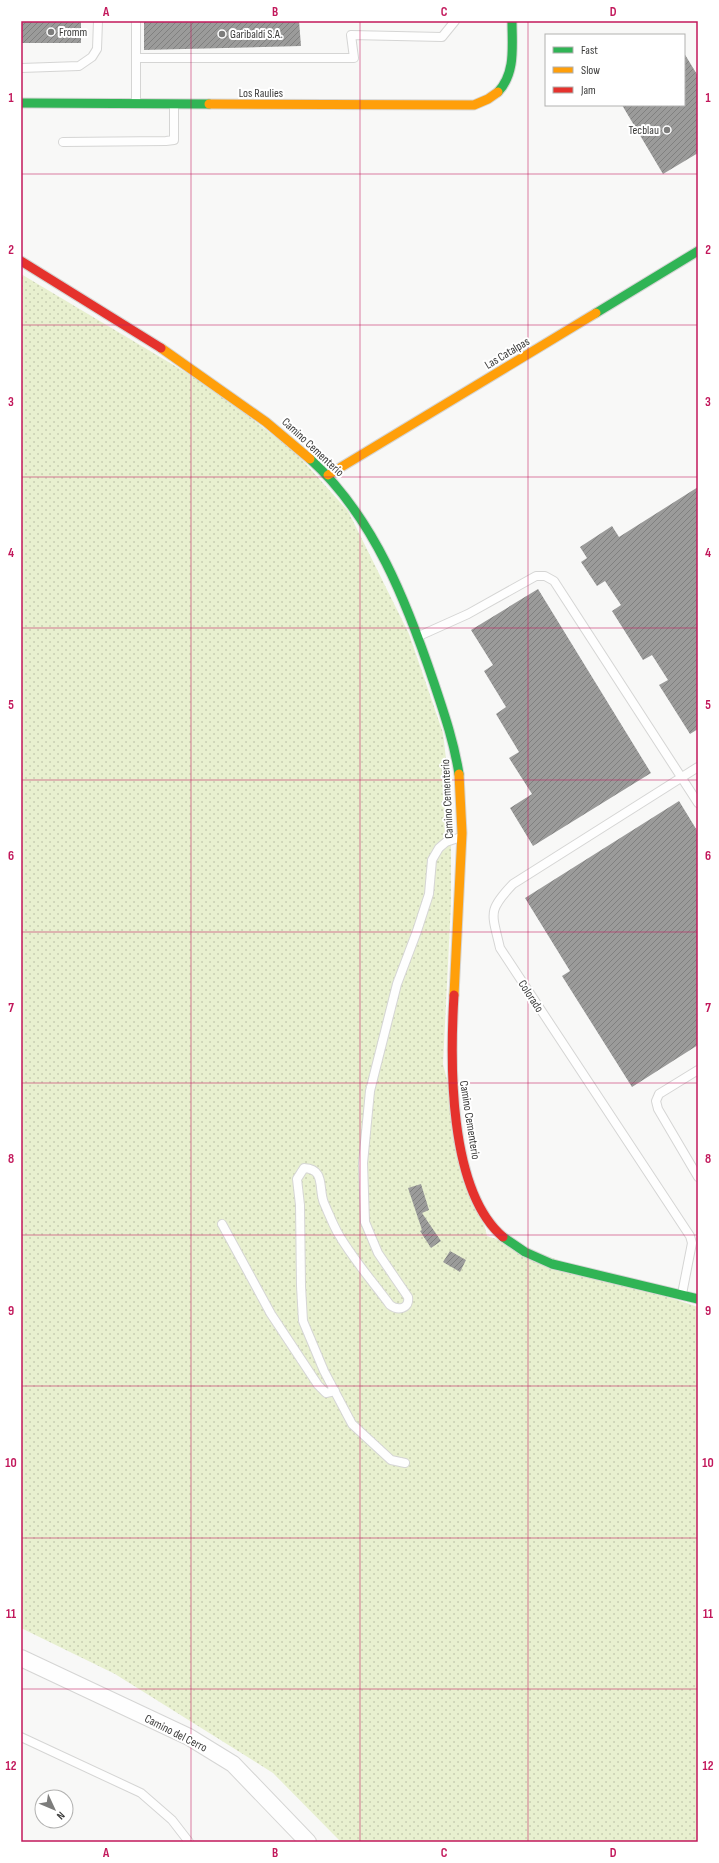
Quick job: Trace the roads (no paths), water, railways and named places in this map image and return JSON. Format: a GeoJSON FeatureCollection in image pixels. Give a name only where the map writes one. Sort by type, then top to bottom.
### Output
{"type":"FeatureCollection","features":[{"type":"Feature","properties":{"kind":"street","name":"Los Raulies"},"geometry":{"type":"LineString","coordinates":[[21,103],[465,106],[483,102],[498,93],[508,79],[512,67],[512,21]]}},
{"type":"Feature","properties":{"kind":"street","name":"Las Catalpas"},"geometry":{"type":"LineString","coordinates":[[328,475],[698,251]]}},
{"type":"Feature","properties":{"kind":"street","name":"Camino Cementerio"},"geometry":{"type":"LineString","coordinates":[[21,261],[176,356],[273,426],[328,475],[356,511],[392,577],[418,637],[450,732],[457,758],[461,805],[461,837],[452,1017],[451,1072],[458,1139],[477,1200],[488,1220],[499,1234],[513,1245],[530,1255],[560,1266],[698,1298]]}},
{"type":"Feature","properties":{"kind":"street","name":"Camino del Cerro"},"geometry":{"type":"LineString","coordinates":[[21,1658],[189,1737],[233,1764],[308,1842]]}},
{"type":"Feature","properties":{"kind":"lane"},"geometry":{"type":"LineString","coordinates":[[21,68],[79,66],[92,57],[97,49],[98,21]]}},
{"type":"Feature","properties":{"kind":"lane"},"geometry":{"type":"LineString","coordinates":[[136,21],[136,104]]}},
{"type":"Feature","properties":{"kind":"lane"},"geometry":{"type":"LineString","coordinates":[[136,58],[354,58],[352,35],[442,37],[455,21]]}},
{"type":"Feature","properties":{"kind":"lane"},"geometry":{"type":"LineString","coordinates":[[63,142],[166,142],[174,140],[174,104]]}},
{"type":"Feature","properties":{"kind":"lane"},"geometry":{"type":"LineString","coordinates":[[418,637],[468,614],[536,576],[545,576],[554,581],[698,803]]}},
{"type":"Feature","properties":{"kind":"lane","name":"Colorado"},"geometry":{"type":"LineString","coordinates":[[682,1295],[692,1243],[690,1236],[500,948],[492,916],[498,900],[513,884],[698,767]]}},
{"type":"Feature","properties":{"kind":"lane"},"geometry":{"type":"LineString","coordinates":[[405,1464],[391,1460],[352,1424],[324,1371],[303,1321],[300,1205],[296,1178],[304,1168],[311,1168],[317,1172],[320,1178],[322,1198],[339,1234],[390,1305],[395,1309],[401,1309],[406,1306],[409,1301],[408,1296],[378,1252],[365,1222],[363,1163],[370,1091],[397,984],[429,894],[432,860],[439,848],[446,842],[461,837]]}},
{"type":"Feature","properties":{"kind":"lane"},"geometry":{"type":"LineString","coordinates":[[698,1070],[659,1094],[656,1101],[658,1109],[698,1177]]}},
{"type":"Feature","properties":{"kind":"lane"},"geometry":{"type":"LineString","coordinates":[[222,1224],[271,1314],[305,1366],[323,1391],[330,1394],[335,1391]]}},
{"type":"Feature","properties":{"kind":"lane"},"geometry":{"type":"LineString","coordinates":[[21,1737],[141,1793],[172,1820],[189,1842]]}},
{"type":"Feature","properties":{"kind":"place","name":"Fromm"},"geometry":{"type":"Point","coordinates":[51,32]}},
{"type":"Feature","properties":{"kind":"place","name":"Garibaldi S.A."},"geometry":{"type":"Point","coordinates":[222,34]}},
{"type":"Feature","properties":{"kind":"place","name":"Tecblau"},"geometry":{"type":"Point","coordinates":[667,130]}}]}
